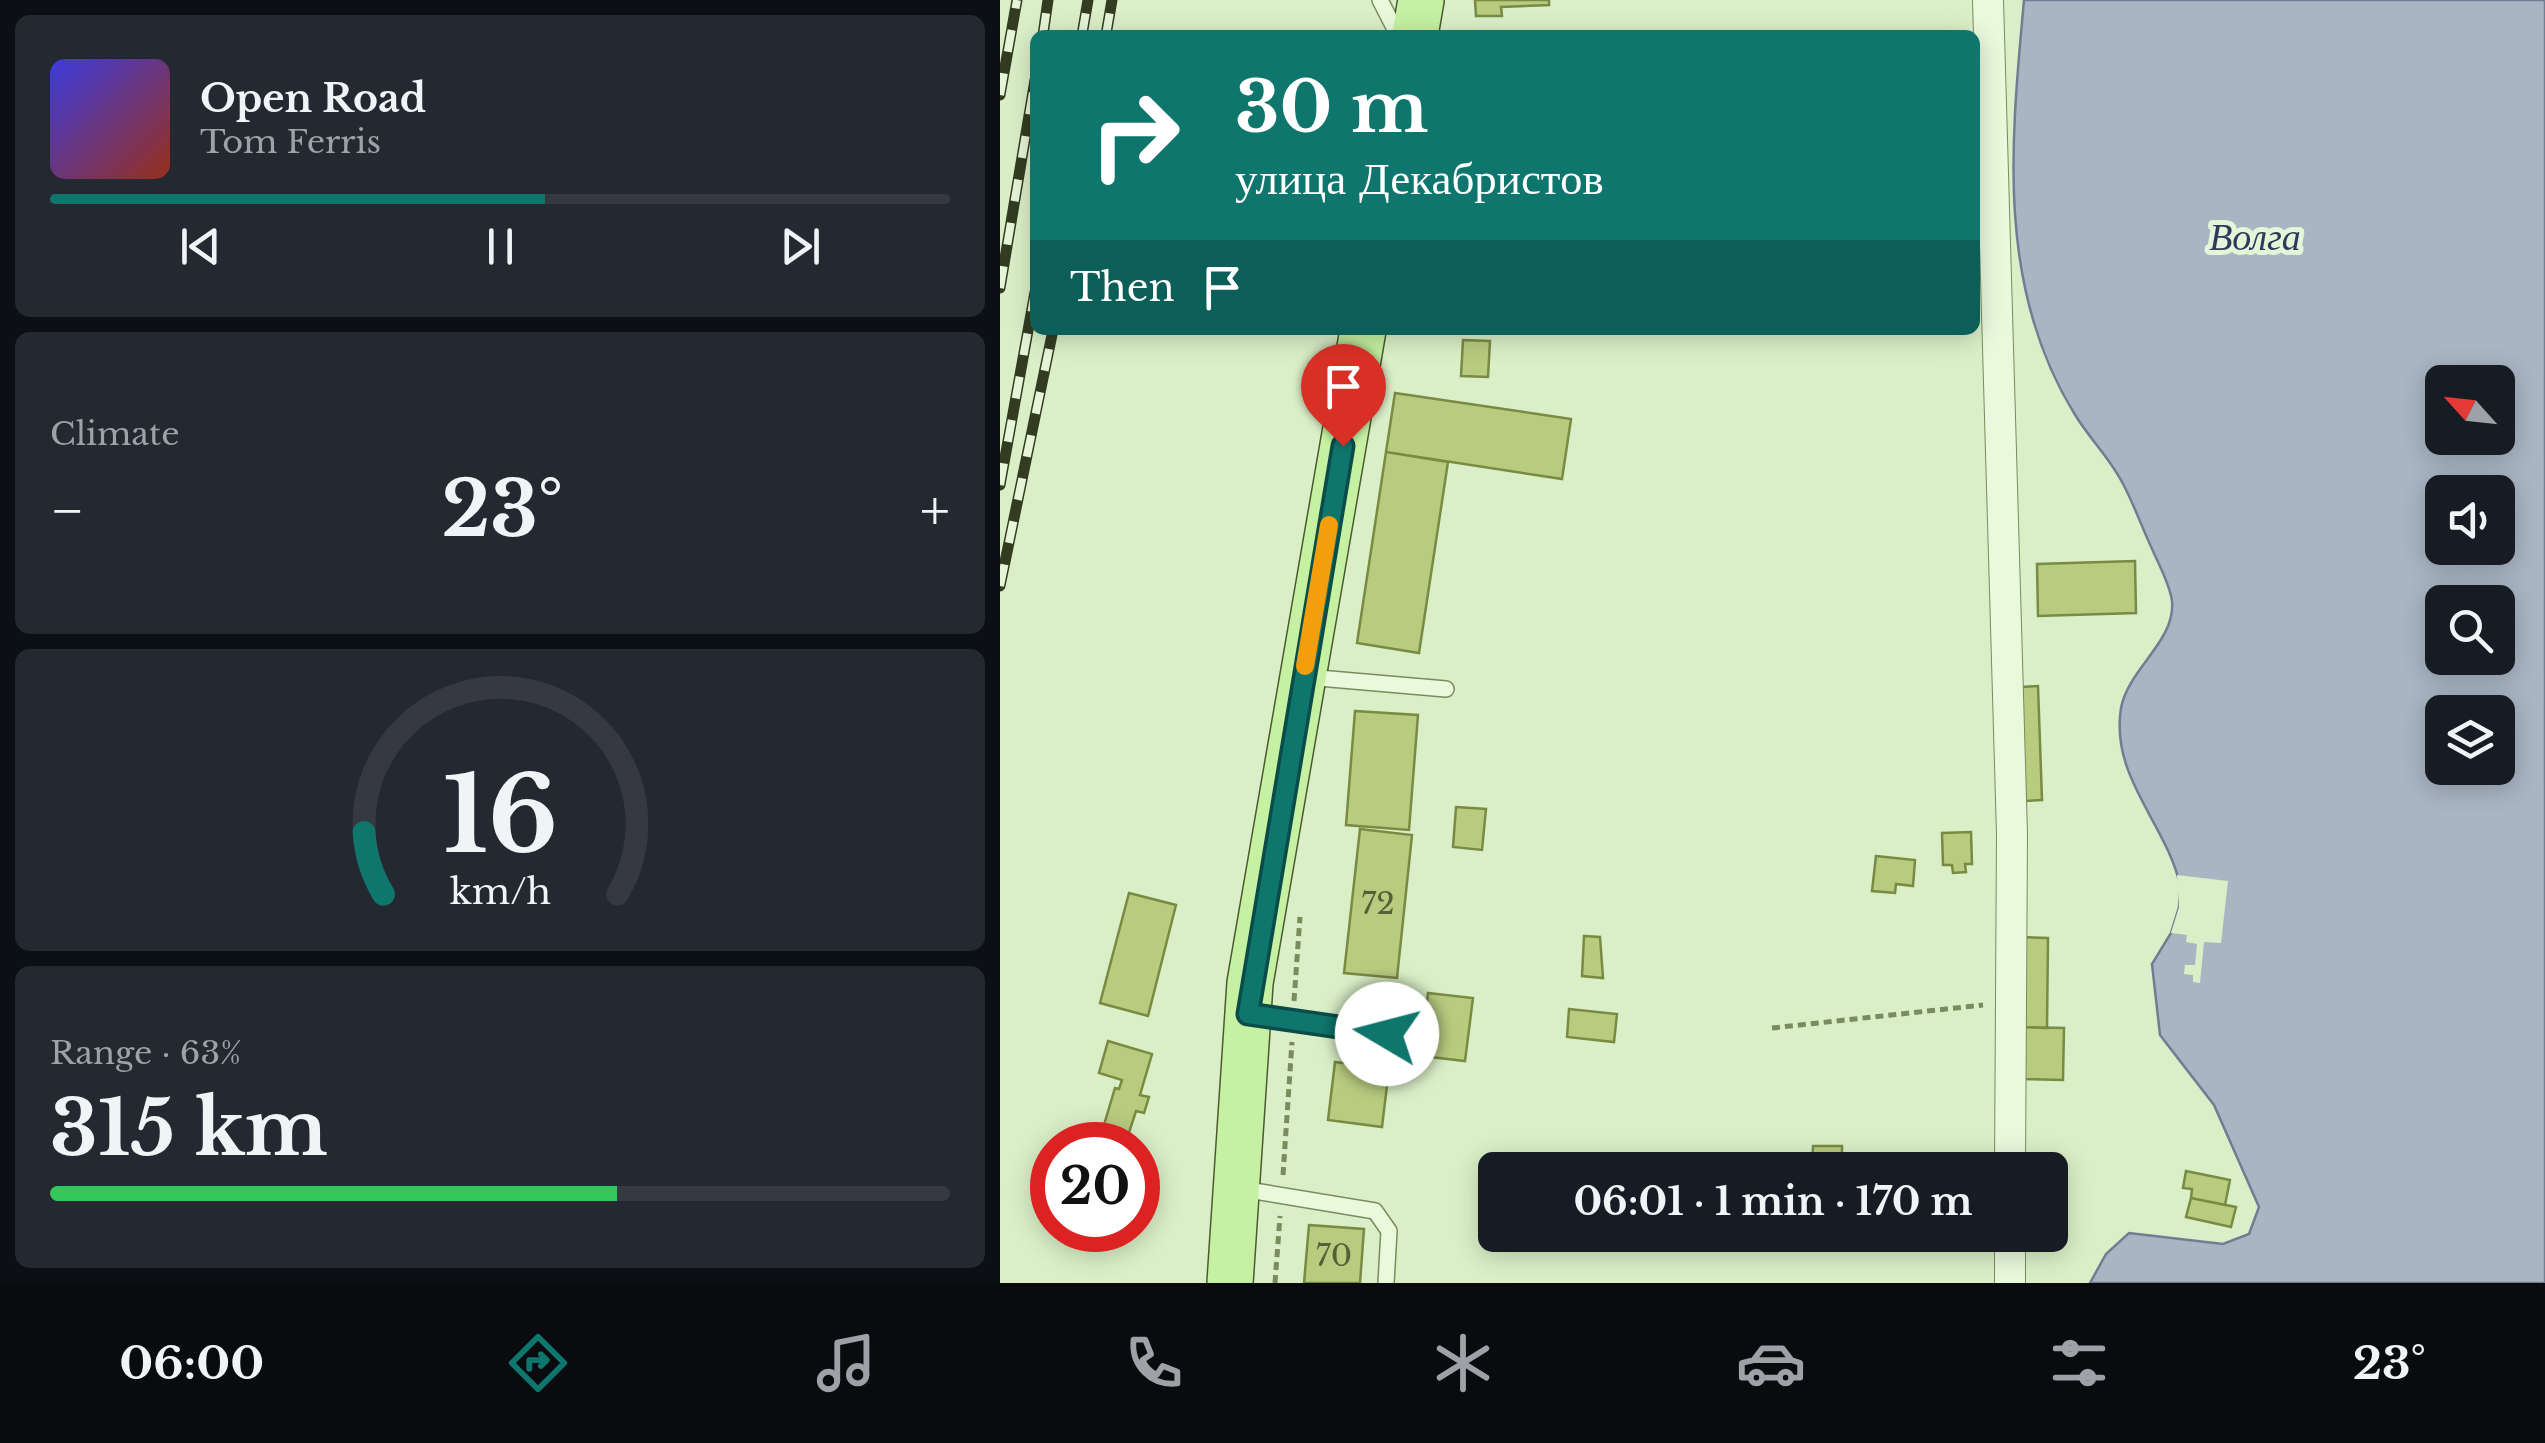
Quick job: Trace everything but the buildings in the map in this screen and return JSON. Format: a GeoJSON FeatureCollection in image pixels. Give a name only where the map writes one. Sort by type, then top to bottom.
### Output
{"type":"FeatureCollection","features":[{"type":"Feature","properties":{"kind":"main road"},"geometry":{"type":"LineString","coordinates":[[1416,30],[1421,0]]}},
{"type":"Feature","properties":{"kind":"main road"},"geometry":{"type":"LineString","coordinates":[[1230,1283],[1248,1014],[1363,335]]}},
{"type":"Feature","properties":{"kind":"street"},"geometry":{"type":"LineString","coordinates":[[1988,0],[2012,834],[2010,1152]]}},
{"type":"Feature","properties":{"kind":"street"},"geometry":{"type":"LineString","coordinates":[[2010,1252],[2010,1283]]}},
{"type":"Feature","properties":{"kind":"lane"},"geometry":{"type":"LineString","coordinates":[[1380,0],[1395,30]]}},
{"type":"Feature","properties":{"kind":"lane"},"geometry":{"type":"LineString","coordinates":[[1303,676],[1446,688]]}},
{"type":"Feature","properties":{"kind":"lane"},"geometry":{"type":"LineString","coordinates":[[1248,1014],[1387,1034]]}},
{"type":"Feature","properties":{"kind":"lane"},"geometry":{"type":"LineString","coordinates":[[1236,1188],[1375,1211],[1390,1231],[1386,1283]]}},
{"type":"Feature","properties":{"kind":"path"},"geometry":{"type":"LineString","coordinates":[[1275,1283],[1301,910]]}},
{"type":"Feature","properties":{"kind":"path"},"geometry":{"type":"LineString","coordinates":[[1772,1028],[2011,1004]]}},
{"type":"Feature","properties":{"kind":"water","name":"Волга"},"geometry":{"type":"Polygon","coordinates":[[[2024,0],[2545,0],[2545,1283],[2090,1283],[2106,1254],[2129,1233],[2223,1244],[2249,1234],[2259,1207],[2214,1105],[2160,1035],[2152,964],[2171,933],[2179,907],[2180,885],[2173,862],[2131,778],[2120,733],[2125,694],[2167,629],[2172,601],[2126,490],[2074,413],[2049,365],[2031,315],[2020,264],[2015,212],[2015,107],[2024,0]]]}},
{"type":"Feature","properties":{"kind":"pier"},"geometry":{"type":"Polygon","coordinates":[[[2177,875],[2228,881],[2221,943],[2204,942],[2200,983],[2193,982],[2193,975],[2184,974],[2185,965],[2195,965],[2197,944],[2186,942],[2187,935],[2171,933],[2179,907],[2177,875]]]}},
{"type":"Feature","properties":{"kind":"railway"},"geometry":{"type":"LineString","coordinates":[[1000,95],[1017,0]]}},
{"type":"Feature","properties":{"kind":"railway"},"geometry":{"type":"LineString","coordinates":[[1044,30],[1048,0]]}},
{"type":"Feature","properties":{"kind":"railway"},"geometry":{"type":"LineString","coordinates":[[1083,30],[1088,0]]}},
{"type":"Feature","properties":{"kind":"railway"},"geometry":{"type":"LineString","coordinates":[[1107,30],[1112,0]]}},
{"type":"Feature","properties":{"kind":"railway"},"geometry":{"type":"LineString","coordinates":[[1000,288],[1030,110]]}},
{"type":"Feature","properties":{"kind":"railway"},"geometry":{"type":"LineString","coordinates":[[1000,485],[1030,320]]}},
{"type":"Feature","properties":{"kind":"railway"},"geometry":{"type":"LineString","coordinates":[[1000,586],[1052,335]]}},
{"type":"Feature","properties":{"kind":"slow traffic"},"geometry":{"type":"LineString","coordinates":[[1305,666],[1329,525]]}},
{"type":"Feature","properties":{"kind":"route"},"geometry":{"type":"LineString","coordinates":[[1343,446],[1250,983],[1248,1014],[1387,1034]]}}]}
